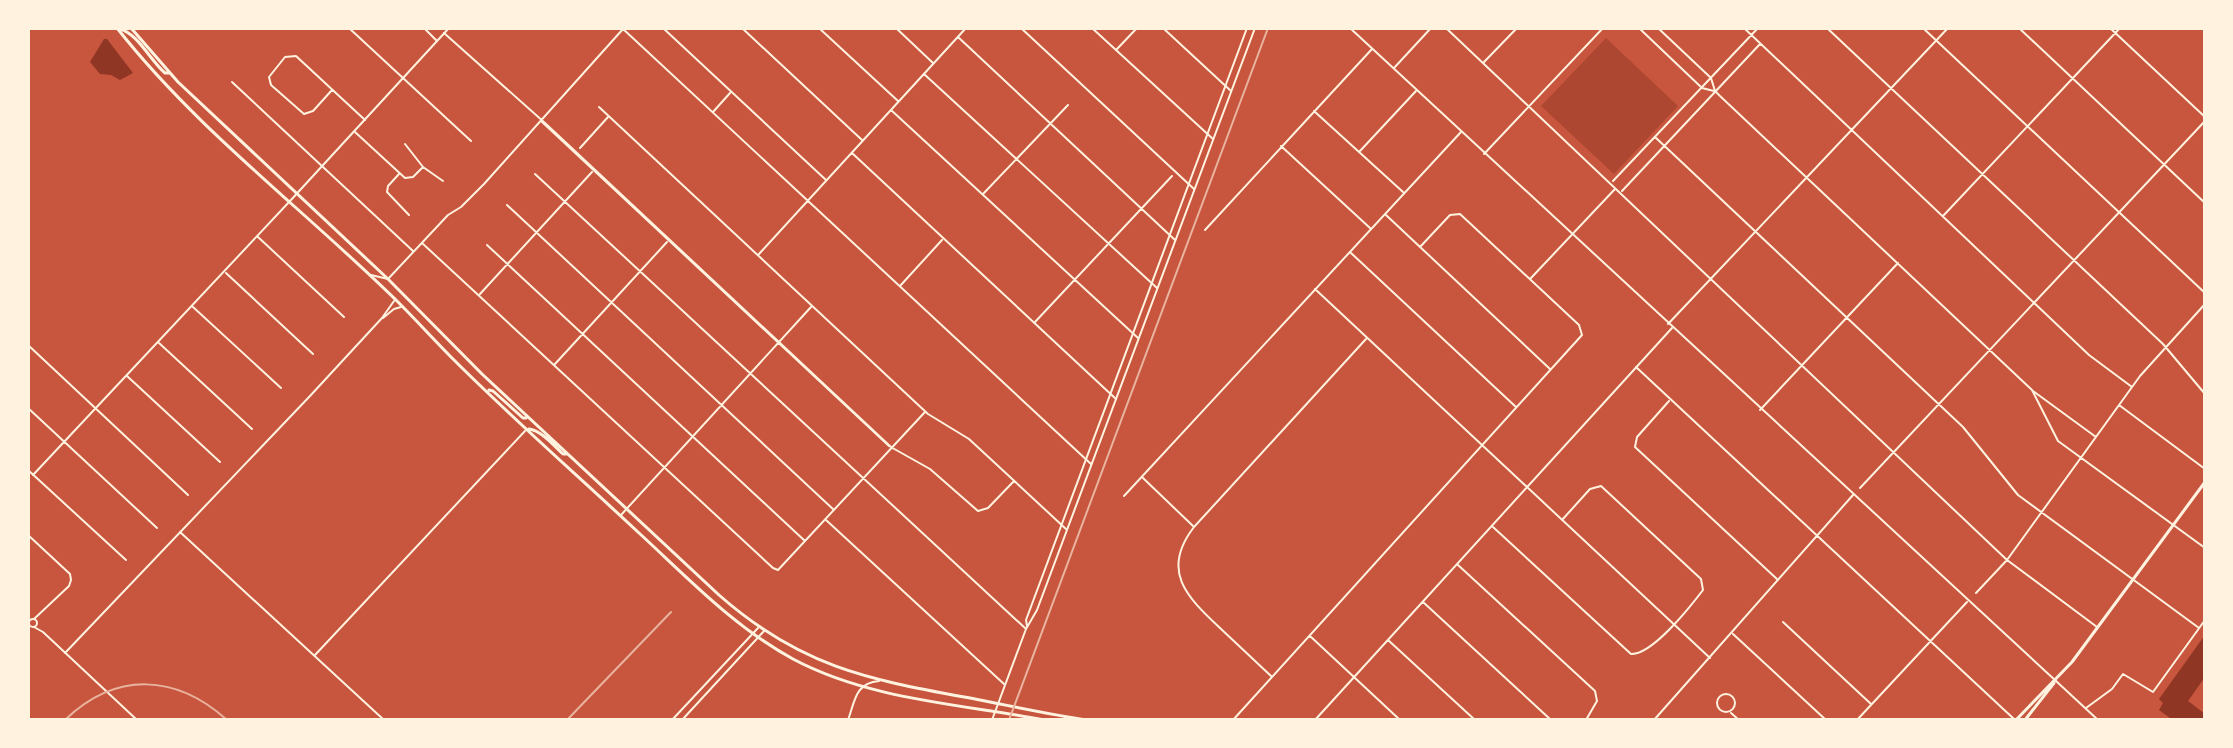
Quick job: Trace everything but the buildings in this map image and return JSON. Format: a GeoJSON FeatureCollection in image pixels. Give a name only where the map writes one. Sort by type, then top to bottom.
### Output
{"type":"FeatureCollection","features":[{"type":"Feature","properties":{"kind":"main road"},"geometry":{"type":"LineString","coordinates":[[118,28],[128,32],[156,66],[169,73]]}},
{"type":"Feature","properties":{"kind":"main road"},"geometry":{"type":"LineString","coordinates":[[118,28],[175,94],[367,272],[527,429],[752,634],[811,668],[861,686],[1045,720]]}},
{"type":"Feature","properties":{"kind":"main road"},"geometry":{"type":"LineString","coordinates":[[131,28],[169,73],[388,279],[529,418],[719,595],[758,627],[814,659],[879,681],[1088,720]]}},
{"type":"Feature","properties":{"kind":"main road"},"geometry":{"type":"LineString","coordinates":[[485,389],[493,391],[523,418],[529,418]]}},
{"type":"Feature","properties":{"kind":"main road"},"geometry":{"type":"LineString","coordinates":[[527,429],[534,429],[563,454],[568,454]]}},
{"type":"Feature","properties":{"kind":"main road"},"geometry":{"type":"LineString","coordinates":[[2025,720],[2098,628],[2205,482]]}},
{"type":"Feature","properties":{"kind":"main road"},"geometry":{"type":"LineString","coordinates":[[2016,720],[2055,682]]}},
{"type":"Feature","properties":{"kind":"street"},"geometry":{"type":"LineString","coordinates":[[349,28],[471,141]]}},
{"type":"Feature","properties":{"kind":"street"},"geometry":{"type":"LineString","coordinates":[[424,28],[437,41]]}},
{"type":"Feature","properties":{"kind":"street"},"geometry":{"type":"LineString","coordinates":[[33,475],[449,28]]}},
{"type":"Feature","properties":{"kind":"street"},"geometry":{"type":"LineString","coordinates":[[367,272],[388,279],[448,215],[468,200],[623,28],[1092,465]]}},
{"type":"Feature","properties":{"kind":"street"},"geometry":{"type":"LineString","coordinates":[[663,28],[826,180]]}},
{"type":"Feature","properties":{"kind":"street"},"geometry":{"type":"LineString","coordinates":[[742,28],[863,140]]}},
{"type":"Feature","properties":{"kind":"street"},"geometry":{"type":"LineString","coordinates":[[819,28],[899,102]]}},
{"type":"Feature","properties":{"kind":"street"},"geometry":{"type":"LineString","coordinates":[[896,28],[934,63]]}},
{"type":"Feature","properties":{"kind":"street"},"geometry":{"type":"LineString","coordinates":[[758,255],[966,28]]}},
{"type":"Feature","properties":{"kind":"street"},"geometry":{"type":"LineString","coordinates":[[1021,28],[1195,190]]}},
{"type":"Feature","properties":{"kind":"street"},"geometry":{"type":"LineString","coordinates":[[1092,28],[1214,140]]}},
{"type":"Feature","properties":{"kind":"street"},"geometry":{"type":"LineString","coordinates":[[1116,50],[1137,28]]}},
{"type":"Feature","properties":{"kind":"street"},"geometry":{"type":"LineString","coordinates":[[1163,28],[1232,91]]}},
{"type":"Feature","properties":{"kind":"street"},"geometry":{"type":"LineString","coordinates":[[1026,627],[1026,620],[1246,28],[1253,35]]}},
{"type":"Feature","properties":{"kind":"street"},"geometry":{"type":"LineString","coordinates":[[992,720],[1117,400],[1255,28]]}},
{"type":"Feature","properties":{"kind":"street"},"geometry":{"type":"LineString","coordinates":[[1350,28],[2098,720]]}},
{"type":"Feature","properties":{"kind":"street"},"geometry":{"type":"LineString","coordinates":[[1394,69],[1431,28]]}},
{"type":"Feature","properties":{"kind":"street"},"geometry":{"type":"LineString","coordinates":[[1446,28],[1895,450],[2007,560],[2098,628]]}},
{"type":"Feature","properties":{"kind":"street"},"geometry":{"type":"LineString","coordinates":[[1484,63],[1517,28]]}},
{"type":"Feature","properties":{"kind":"street"},"geometry":{"type":"LineString","coordinates":[[1484,154],[1603,28]]}},
{"type":"Feature","properties":{"kind":"street"},"geometry":{"type":"LineString","coordinates":[[1639,28],[1702,88],[1715,91]]}},
{"type":"Feature","properties":{"kind":"street"},"geometry":{"type":"LineString","coordinates":[[1658,28],[1711,78],[1715,91],[2032,390],[2097,437]]}},
{"type":"Feature","properties":{"kind":"street"},"geometry":{"type":"LineString","coordinates":[[1744,28],[2089,355],[2132,387]]}},
{"type":"Feature","properties":{"kind":"street"},"geometry":{"type":"LineString","coordinates":[[1611,183],[1758,28]]}},
{"type":"Feature","properties":{"kind":"street"},"geometry":{"type":"LineString","coordinates":[[1827,28],[2165,346],[2205,394]]}},
{"type":"Feature","properties":{"kind":"street"},"geometry":{"type":"LineString","coordinates":[[1923,28],[2205,293]]}},
{"type":"Feature","properties":{"kind":"street"},"geometry":{"type":"LineString","coordinates":[[1318,719],[1636,367],[1712,278],[1948,28]]}},
{"type":"Feature","properties":{"kind":"street"},"geometry":{"type":"LineString","coordinates":[[2019,28],[2205,203]]}},
{"type":"Feature","properties":{"kind":"street"},"geometry":{"type":"LineString","coordinates":[[1860,488],[2205,119],[2110,28]]}},
{"type":"Feature","properties":{"kind":"street"},"geometry":{"type":"LineString","coordinates":[[1942,217],[2120,28]]}},
{"type":"Feature","properties":{"kind":"street"},"geometry":{"type":"LineString","coordinates":[[444,33],[892,448],[930,469],[978,511],[988,508],[1014,481]]}},
{"type":"Feature","properties":{"kind":"street"},"geometry":{"type":"LineString","coordinates":[[958,37],[1176,240]]}},
{"type":"Feature","properties":{"kind":"street"},"geometry":{"type":"LineString","coordinates":[[1621,192],[1760,44]]}},
{"type":"Feature","properties":{"kind":"street"},"geometry":{"type":"LineString","coordinates":[[1205,230],[1372,49]]}},
{"type":"Feature","properties":{"kind":"street"},"geometry":{"type":"LineString","coordinates":[[332,90],[310,113],[301,113],[269,81],[271,73],[290,55],[297,57],[365,120]]}},
{"type":"Feature","properties":{"kind":"street"},"geometry":{"type":"LineString","coordinates":[[924,74],[1158,289]]}},
{"type":"Feature","properties":{"kind":"street"},"geometry":{"type":"LineString","coordinates":[[232,82],[414,252]]}},
{"type":"Feature","properties":{"kind":"street"},"geometry":{"type":"LineString","coordinates":[[1359,152],[1416,91]]}},
{"type":"Feature","properties":{"kind":"street"},"geometry":{"type":"LineString","coordinates":[[713,113],[731,92]]}},
{"type":"Feature","properties":{"kind":"street"},"geometry":{"type":"LineString","coordinates":[[981,195],[1068,105]]}},
{"type":"Feature","properties":{"kind":"street"},"geometry":{"type":"LineString","coordinates":[[599,107],[925,412],[964,435],[1067,529]]}},
{"type":"Feature","properties":{"kind":"street"},"geometry":{"type":"LineString","coordinates":[[891,110],[1139,338]]}},
{"type":"Feature","properties":{"kind":"street"},"geometry":{"type":"LineString","coordinates":[[1314,111],[1404,193]]}},
{"type":"Feature","properties":{"kind":"street"},"geometry":{"type":"LineString","coordinates":[[580,148],[608,117]]}},
{"type":"Feature","properties":{"kind":"street"},"geometry":{"type":"LineString","coordinates":[[354,131],[399,173],[410,179],[423,167]]}},
{"type":"Feature","properties":{"kind":"street"},"geometry":{"type":"LineString","coordinates":[[1124,496],[1461,132]]}},
{"type":"Feature","properties":{"kind":"street"},"geometry":{"type":"LineString","coordinates":[[1655,137],[1963,427],[2018,495],[2199,628]]}},
{"type":"Feature","properties":{"kind":"street"},"geometry":{"type":"LineString","coordinates":[[405,144],[423,167],[443,181]]}},
{"type":"Feature","properties":{"kind":"street"},"geometry":{"type":"LineString","coordinates":[[1281,146],[1371,229]]}},
{"type":"Feature","properties":{"kind":"street"},"geometry":{"type":"LineString","coordinates":[[852,153],[1117,400]]}},
{"type":"Feature","properties":{"kind":"street"},"geometry":{"type":"LineString","coordinates":[[479,295],[594,170]]}},
{"type":"Feature","properties":{"kind":"street"},"geometry":{"type":"LineString","coordinates":[[399,173],[387,192],[409,215]]}},
{"type":"Feature","properties":{"kind":"street"},"geometry":{"type":"LineString","coordinates":[[535,174],[1026,627]]}},
{"type":"Feature","properties":{"kind":"street"},"geometry":{"type":"LineString","coordinates":[[1034,323],[1172,176]]}},
{"type":"Feature","properties":{"kind":"street"},"geometry":{"type":"LineString","coordinates":[[1531,279],[1617,188]]}},
{"type":"Feature","properties":{"kind":"street"},"geometry":{"type":"LineString","coordinates":[[507,205],[835,510]]}},
{"type":"Feature","properties":{"kind":"street"},"geometry":{"type":"LineString","coordinates":[[1385,214],[1551,370]]}},
{"type":"Feature","properties":{"kind":"street"},"geometry":{"type":"LineString","coordinates":[[1233,720],[1580,338],[1582,332],[1579,325],[1460,214],[1450,215],[1420,247]]}},
{"type":"Feature","properties":{"kind":"street"},"geometry":{"type":"LineString","coordinates":[[257,237],[344,317]]}},
{"type":"Feature","properties":{"kind":"street"},"geometry":{"type":"LineString","coordinates":[[899,286],[943,238]]}},
{"type":"Feature","properties":{"kind":"street"},"geometry":{"type":"LineString","coordinates":[[554,365],[668,240]]}},
{"type":"Feature","properties":{"kind":"street"},"geometry":{"type":"LineString","coordinates":[[422,243],[778,570],[925,412]]}},
{"type":"Feature","properties":{"kind":"street"},"geometry":{"type":"LineString","coordinates":[[487,245],[806,542]]}},
{"type":"Feature","properties":{"kind":"street"},"geometry":{"type":"LineString","coordinates":[[1349,251],[1517,407]]}},
{"type":"Feature","properties":{"kind":"street"},"geometry":{"type":"LineString","coordinates":[[1760,410],[1898,263]]}},
{"type":"Feature","properties":{"kind":"street"},"geometry":{"type":"LineString","coordinates":[[225,272],[313,354]]}},
{"type":"Feature","properties":{"kind":"street"},"geometry":{"type":"LineString","coordinates":[[1315,289],[1710,658]]}},
{"type":"Feature","properties":{"kind":"street"},"geometry":{"type":"LineString","coordinates":[[65,653],[382,318],[395,300]]}},
{"type":"Feature","properties":{"kind":"street"},"geometry":{"type":"LineString","coordinates":[[1976,593],[2007,560],[2132,387],[2205,304]]}},
{"type":"Feature","properties":{"kind":"street"},"geometry":{"type":"LineString","coordinates":[[193,306],[281,388]]}},
{"type":"Feature","properties":{"kind":"street"},"geometry":{"type":"LineString","coordinates":[[620,515],[812,306]]}},
{"type":"Feature","properties":{"kind":"street"},"geometry":{"type":"LineString","coordinates":[[382,318],[394,309],[403,307]]}},
{"type":"Feature","properties":{"kind":"street"},"geometry":{"type":"LineString","coordinates":[[1272,677],[1185,592],[1179,573],[1184,541],[1367,338]]}},
{"type":"Feature","properties":{"kind":"street"},"geometry":{"type":"LineString","coordinates":[[159,342],[252,429]]}},
{"type":"Feature","properties":{"kind":"street"},"geometry":{"type":"LineString","coordinates":[[28,345],[188,495]]}},
{"type":"Feature","properties":{"kind":"street"},"geometry":{"type":"LineString","coordinates":[[1636,367],[2016,720]]}},
{"type":"Feature","properties":{"kind":"street"},"geometry":{"type":"LineString","coordinates":[[127,375],[220,462]]}},
{"type":"Feature","properties":{"kind":"street"},"geometry":{"type":"LineString","coordinates":[[2032,390],[2058,441],[2205,548]]}},
{"type":"Feature","properties":{"kind":"street"},"geometry":{"type":"LineString","coordinates":[[1671,399],[1637,437],[1635,447],[1779,580]]}},
{"type":"Feature","properties":{"kind":"street"},"geometry":{"type":"LineString","coordinates":[[2119,405],[2205,469]]}},
{"type":"Feature","properties":{"kind":"street"},"geometry":{"type":"LineString","coordinates":[[28,408],[157,528]]}},
{"type":"Feature","properties":{"kind":"street"},"geometry":{"type":"LineString","coordinates":[[315,655],[527,429]]}},
{"type":"Feature","properties":{"kind":"street"},"geometry":{"type":"LineString","coordinates":[[28,470],[126,560]]}},
{"type":"Feature","properties":{"kind":"street"},"geometry":{"type":"LineString","coordinates":[[1142,477],[1194,527]]}},
{"type":"Feature","properties":{"kind":"street"},"geometry":{"type":"LineString","coordinates":[[1492,526],[1631,654],[1648,648],[1701,592],[1704,584],[1601,486],[1595,486],[1562,520]]}},
{"type":"Feature","properties":{"kind":"street"},"geometry":{"type":"LineString","coordinates":[[1654,720],[1853,495]]}},
{"type":"Feature","properties":{"kind":"street"},"geometry":{"type":"LineString","coordinates":[[826,520],[1005,684]]}},
{"type":"Feature","properties":{"kind":"street"},"geometry":{"type":"LineString","coordinates":[[180,532],[384,720]]}},
{"type":"Feature","properties":{"kind":"street"},"geometry":{"type":"LineString","coordinates":[[28,535],[70,574],[71,580],[69,586],[31,623],[137,720]]}},
{"type":"Feature","properties":{"kind":"street"},"geometry":{"type":"LineString","coordinates":[[1457,564],[1595,691],[1597,701],[1586,720]]}},
{"type":"Feature","properties":{"kind":"street"},"geometry":{"type":"LineString","coordinates":[[1423,602],[1551,720]]}},
{"type":"Feature","properties":{"kind":"street"},"geometry":{"type":"LineString","coordinates":[[1857,720],[1967,602]]}},
{"type":"Feature","properties":{"kind":"street"},"geometry":{"type":"LineString","coordinates":[[2086,708],[2112,689],[2123,674],[2153,692],[2205,620]]}},
{"type":"Feature","properties":{"kind":"street"},"geometry":{"type":"LineString","coordinates":[[1783,622],[1872,704]]}},
{"type":"Feature","properties":{"kind":"street"},"geometry":{"type":"LineString","coordinates":[[672,720],[758,627]]}},
{"type":"Feature","properties":{"kind":"street"},"geometry":{"type":"LineString","coordinates":[[682,720],[764,630]]}},
{"type":"Feature","properties":{"kind":"street"},"geometry":{"type":"LineString","coordinates":[[1732,633],[1826,720]]}},
{"type":"Feature","properties":{"kind":"street"},"geometry":{"type":"LineString","coordinates":[[1310,635],[1400,720]]}},
{"type":"Feature","properties":{"kind":"street"},"geometry":{"type":"LineString","coordinates":[[1388,640],[1475,720]]}},
{"type":"Feature","properties":{"kind":"street"},"geometry":{"type":"LineString","coordinates":[[848,720],[861,686],[879,681]]}},
{"type":"Feature","properties":{"kind":"street"},"geometry":{"type":"LineString","coordinates":[[1730,712],[1735,699],[1723,694],[1717,701],[1718,708],[1730,712],[1739,720]]}},
{"type":"Feature","properties":{"kind":"shaded area"},"geometry":{"type":"Polygon","coordinates":[[[1606,38],[1678,106],[1614,174],[1541,106],[1606,38]]]}},
{"type":"Feature","properties":{"kind":"shaded area"},"geometry":{"type":"Polygon","coordinates":[[[104,39],[133,73],[120,80],[100,74],[90,62],[104,39]]]}},
{"type":"Feature","properties":{"kind":"shaded area"},"geometry":{"type":"Polygon","coordinates":[[[2205,635],[2205,677],[2188,701],[2205,714],[2205,720],[2169,720],[2159,710],[2163,703],[2159,699],[2205,635]]]}},
{"type":"Feature","properties":{"kind":"railway"},"geometry":{"type":"LineString","coordinates":[[1009,720],[1268,28]]}},
{"type":"Feature","properties":{"kind":"railway"},"geometry":{"type":"LineString","coordinates":[[567,720],[671,612]]}},
{"type":"Feature","properties":{"kind":"railway"},"geometry":{"type":"LineString","coordinates":[[65,720],[105,693],[125,686],[146,684],[187,694],[227,720]]}}]}
